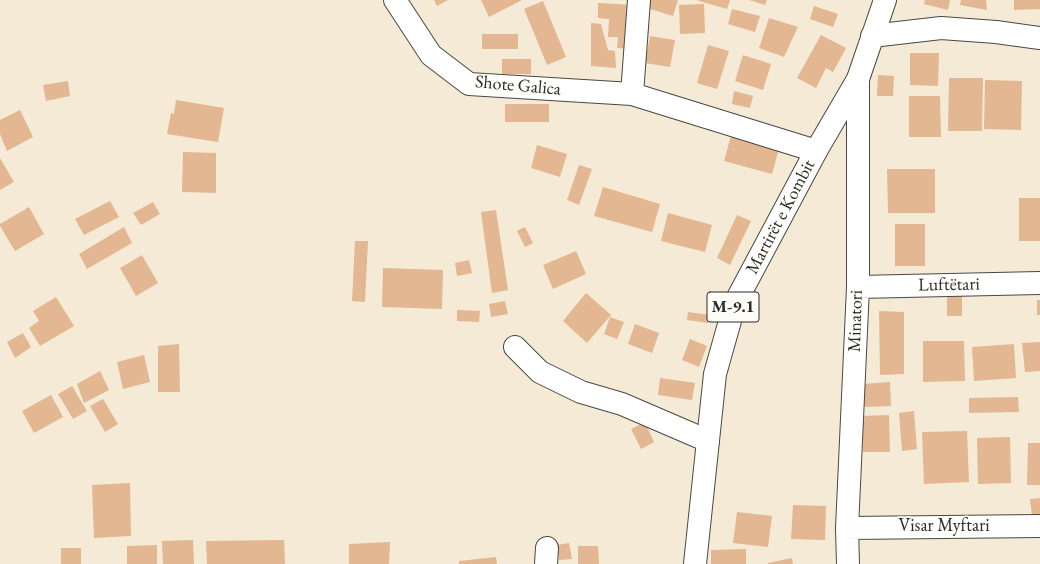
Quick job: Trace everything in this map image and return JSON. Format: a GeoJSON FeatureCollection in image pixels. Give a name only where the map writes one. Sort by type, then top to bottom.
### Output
{"type":"FeatureCollection","features":[{"type":"Feature","properties":{"kind":"street","name":"Shote Galica"},"geometry":{"type":"LineString","coordinates":[[395,0],[431,55],[469,84],[632,94],[816,151]]}},
{"type":"Feature","properties":{"kind":"street"},"geometry":{"type":"LineString","coordinates":[[632,94],[639,0]]}},
{"type":"Feature","properties":{"kind":"street","name":"Martirët e Kombit"},"geometry":{"type":"LineString","coordinates":[[695,564],[715,374],[734,303],[816,151],[858,79],[885,0]]}},
{"type":"Feature","properties":{"kind":"street"},"geometry":{"type":"LineString","coordinates":[[872,36],[941,28],[996,32],[1040,38]]}},
{"type":"Feature","properties":{"kind":"street","name":"Minatori"},"geometry":{"type":"LineString","coordinates":[[848,564],[847,528],[858,287],[858,79]]}},
{"type":"Feature","properties":{"kind":"street","name":"Luftëtari"},"geometry":{"type":"LineString","coordinates":[[858,287],[1040,283]]}},
{"type":"Feature","properties":{"kind":"street"},"geometry":{"type":"LineString","coordinates":[[515,347],[540,372],[580,392],[622,404],[708,441]]}},
{"type":"Feature","properties":{"kind":"street","name":"Visar Myftari"},"geometry":{"type":"LineString","coordinates":[[847,528],[1040,526]]}},
{"type":"Feature","properties":{"kind":"building"},"geometry":{"type":"Polygon","coordinates":[[[434,0],[448,0],[437,6],[434,0]]]}},
{"type":"Feature","properties":{"kind":"building"},"geometry":{"type":"Polygon","coordinates":[[[481,0],[522,0],[489,17],[481,0]]]}},
{"type":"Feature","properties":{"kind":"building"},"geometry":{"type":"Polygon","coordinates":[[[642,0],[678,0],[673,16],[640,6],[642,0]]]}},
{"type":"Feature","properties":{"kind":"building"},"geometry":{"type":"Polygon","coordinates":[[[696,0],[730,0],[727,9],[696,0]]]}},
{"type":"Feature","properties":{"kind":"building"},"geometry":{"type":"Polygon","coordinates":[[[749,0],[767,0],[765,5],[749,0]]]}},
{"type":"Feature","properties":{"kind":"building"},"geometry":{"type":"Polygon","coordinates":[[[925,0],[950,0],[948,10],[924,4],[925,0]]]}},
{"type":"Feature","properties":{"kind":"building"},"geometry":{"type":"Polygon","coordinates":[[[961,0],[986,0],[987,10],[960,5],[961,0]]]}},
{"type":"Feature","properties":{"kind":"building"},"geometry":{"type":"Polygon","coordinates":[[[1014,0],[1040,0],[1040,9],[1014,10],[1014,0]]]}},
{"type":"Feature","properties":{"kind":"building"},"geometry":{"type":"Polygon","coordinates":[[[543,1],[566,57],[547,65],[524,9],[543,1]]]}},
{"type":"Feature","properties":{"kind":"building"},"geometry":{"type":"Polygon","coordinates":[[[598,3],[634,5],[633,49],[617,48],[618,37],[608,37],[609,19],[598,18],[598,3]]]}},
{"type":"Feature","properties":{"kind":"building"},"geometry":{"type":"Polygon","coordinates":[[[704,4],[705,33],[680,34],[679,5],[704,4]]]}},
{"type":"Feature","properties":{"kind":"building"},"geometry":{"type":"Polygon","coordinates":[[[814,6],[838,14],[833,27],[810,19],[814,6]]]}},
{"type":"Feature","properties":{"kind":"building"},"geometry":{"type":"Polygon","coordinates":[[[732,9],[760,16],[755,32],[728,24],[732,9]]]}},
{"type":"Feature","properties":{"kind":"building"},"geometry":{"type":"Polygon","coordinates":[[[769,18],[798,27],[784,57],[759,48],[769,18]]]}},
{"type":"Feature","properties":{"kind":"building"},"geometry":{"type":"Polygon","coordinates":[[[591,23],[601,24],[608,50],[615,51],[616,68],[591,66],[591,23]]]}},
{"type":"Feature","properties":{"kind":"building"},"geometry":{"type":"Polygon","coordinates":[[[482,34],[518,34],[518,49],[482,49],[482,34]]]}},
{"type":"Feature","properties":{"kind":"building"},"geometry":{"type":"Polygon","coordinates":[[[821,35],[846,48],[833,72],[826,68],[816,88],[797,78],[821,35]]]}},
{"type":"Feature","properties":{"kind":"building"},"geometry":{"type":"Polygon","coordinates":[[[650,36],[675,40],[670,67],[645,63],[650,36]]]}},
{"type":"Feature","properties":{"kind":"building"},"geometry":{"type":"Polygon","coordinates":[[[708,45],[729,51],[717,89],[697,83],[708,45]]]}},
{"type":"Feature","properties":{"kind":"building"},"geometry":{"type":"Polygon","coordinates":[[[910,53],[939,53],[938,86],[910,85],[910,53]]]}},
{"type":"Feature","properties":{"kind":"building"},"geometry":{"type":"Polygon","coordinates":[[[743,55],[771,64],[763,90],[735,81],[743,55]]]}},
{"type":"Feature","properties":{"kind":"building"},"geometry":{"type":"Polygon","coordinates":[[[502,59],[531,59],[531,74],[502,74],[502,59]]]}},
{"type":"Feature","properties":{"kind":"building"},"geometry":{"type":"Polygon","coordinates":[[[878,75],[894,76],[893,96],[877,96],[878,75]]]}},
{"type":"Feature","properties":{"kind":"building"},"geometry":{"type":"Polygon","coordinates":[[[949,78],[983,78],[982,131],[948,131],[949,78]]]}},
{"type":"Feature","properties":{"kind":"building"},"geometry":{"type":"Polygon","coordinates":[[[985,80],[1022,81],[1021,130],[984,129],[985,80]]]}},
{"type":"Feature","properties":{"kind":"building"},"geometry":{"type":"Polygon","coordinates":[[[68,81],[70,96],[46,101],[43,85],[68,81]]]}},
{"type":"Feature","properties":{"kind":"building"},"geometry":{"type":"Polygon","coordinates":[[[734,91],[753,96],[750,108],[732,104],[734,91]]]}},
{"type":"Feature","properties":{"kind":"building"},"geometry":{"type":"Polygon","coordinates":[[[909,96],[940,96],[941,137],[909,137],[909,96]]]}},
{"type":"Feature","properties":{"kind":"building"},"geometry":{"type":"Polygon","coordinates":[[[176,100],[224,108],[218,142],[167,134],[171,113],[174,114],[176,100]]]}},
{"type":"Feature","properties":{"kind":"building"},"geometry":{"type":"Polygon","coordinates":[[[505,104],[549,104],[549,122],[505,122],[505,104]]]}},
{"type":"Feature","properties":{"kind":"building"},"geometry":{"type":"Polygon","coordinates":[[[20,110],[33,137],[7,151],[0,134],[0,120],[20,110]]]}},
{"type":"Feature","properties":{"kind":"building"},"geometry":{"type":"Polygon","coordinates":[[[732,132],[780,145],[772,174],[724,161],[732,132]]]}},
{"type":"Feature","properties":{"kind":"building"},"geometry":{"type":"Polygon","coordinates":[[[537,145],[567,154],[560,177],[531,168],[537,145]]]}},
{"type":"Feature","properties":{"kind":"building"},"geometry":{"type":"Polygon","coordinates":[[[183,152],[216,153],[216,193],[182,192],[183,152]]]}},
{"type":"Feature","properties":{"kind":"building"},"geometry":{"type":"Polygon","coordinates":[[[0,158],[14,182],[0,190],[0,158]]]}},
{"type":"Feature","properties":{"kind":"building"},"geometry":{"type":"Polygon","coordinates":[[[579,165],[592,169],[579,205],[567,200],[579,165]]]}},
{"type":"Feature","properties":{"kind":"building"},"geometry":{"type":"Polygon","coordinates":[[[887,169],[935,169],[935,213],[888,213],[887,169]]]}},
{"type":"Feature","properties":{"kind":"building"},"geometry":{"type":"Polygon","coordinates":[[[603,187],[660,204],[652,232],[594,216],[603,187]]]}},
{"type":"Feature","properties":{"kind":"building"},"geometry":{"type":"Polygon","coordinates":[[[1019,198],[1040,198],[1040,241],[1019,241],[1019,198]]]}},
{"type":"Feature","properties":{"kind":"building"},"geometry":{"type":"Polygon","coordinates":[[[110,201],[119,217],[84,235],[75,219],[110,201]]]}},
{"type":"Feature","properties":{"kind":"building"},"geometry":{"type":"Polygon","coordinates":[[[153,202],[160,214],[141,225],[133,213],[153,202]]]}},
{"type":"Feature","properties":{"kind":"building"},"geometry":{"type":"Polygon","coordinates":[[[29,207],[44,234],[15,251],[0,224],[29,207]]]}},
{"type":"Feature","properties":{"kind":"building"},"geometry":{"type":"Polygon","coordinates":[[[496,210],[508,290],[492,293],[481,212],[496,210]]]}},
{"type":"Feature","properties":{"kind":"building"},"geometry":{"type":"Polygon","coordinates":[[[668,213],[712,225],[705,252],[661,241],[668,213]]]}},
{"type":"Feature","properties":{"kind":"building"},"geometry":{"type":"Polygon","coordinates":[[[737,215],[751,221],[730,265],[717,258],[737,215]]]}},
{"type":"Feature","properties":{"kind":"building"},"geometry":{"type":"Polygon","coordinates":[[[895,224],[925,224],[925,266],[895,266],[895,224]]]}},
{"type":"Feature","properties":{"kind":"building"},"geometry":{"type":"Polygon","coordinates":[[[124,227],[132,243],[87,269],[79,254],[124,227]]]}},
{"type":"Feature","properties":{"kind":"building"},"geometry":{"type":"Polygon","coordinates":[[[525,227],[533,243],[525,247],[517,231],[525,227]]]}},
{"type":"Feature","properties":{"kind":"building"},"geometry":{"type":"Polygon","coordinates":[[[355,241],[368,241],[365,302],[352,301],[355,241]]]}},
{"type":"Feature","properties":{"kind":"building"},"geometry":{"type":"Polygon","coordinates":[[[576,251],[586,274],[553,289],[543,265],[576,251]]]}},
{"type":"Feature","properties":{"kind":"building"},"geometry":{"type":"Polygon","coordinates":[[[142,255],[158,283],[136,296],[120,268],[142,255]]]}},
{"type":"Feature","properties":{"kind":"building"},"geometry":{"type":"Polygon","coordinates":[[[469,260],[472,273],[457,276],[455,263],[469,260]]]}},
{"type":"Feature","properties":{"kind":"building"},"geometry":{"type":"Polygon","coordinates":[[[383,268],[443,270],[442,309],[382,307],[383,268]]]}},
{"type":"Feature","properties":{"kind":"building"},"geometry":{"type":"Polygon","coordinates":[[[586,293],[611,315],[587,343],[563,321],[586,293]]]}},
{"type":"Feature","properties":{"kind":"building"},"geometry":{"type":"Polygon","coordinates":[[[962,295],[962,316],[947,316],[947,296],[962,295]]]}},
{"type":"Feature","properties":{"kind":"building"},"geometry":{"type":"Polygon","coordinates":[[[56,297],[74,326],[40,346],[29,328],[39,321],[33,311],[56,297]]]}},
{"type":"Feature","properties":{"kind":"building"},"geometry":{"type":"Polygon","coordinates":[[[1037,300],[1040,300],[1040,315],[1037,315],[1037,300]]]}},
{"type":"Feature","properties":{"kind":"building"},"geometry":{"type":"Polygon","coordinates":[[[505,301],[508,314],[491,317],[489,304],[505,301]]]}},
{"type":"Feature","properties":{"kind":"building"},"geometry":{"type":"Polygon","coordinates":[[[457,310],[480,311],[479,322],[457,321],[457,310]]]}},
{"type":"Feature","properties":{"kind":"building"},"geometry":{"type":"Polygon","coordinates":[[[879,311],[904,312],[904,374],[880,375],[879,311]]]}},
{"type":"Feature","properties":{"kind":"building"},"geometry":{"type":"Polygon","coordinates":[[[688,312],[710,315],[708,323],[687,320],[688,312]]]}},
{"type":"Feature","properties":{"kind":"building"},"geometry":{"type":"Polygon","coordinates":[[[610,317],[624,322],[617,339],[604,334],[610,317]]]}},
{"type":"Feature","properties":{"kind":"building"},"geometry":{"type":"Polygon","coordinates":[[[635,324],[659,333],[652,353],[628,344],[635,324]]]}},
{"type":"Feature","properties":{"kind":"building"},"geometry":{"type":"Polygon","coordinates":[[[23,333],[31,347],[15,358],[7,342],[23,333]]]}},
{"type":"Feature","properties":{"kind":"building"},"geometry":{"type":"Polygon","coordinates":[[[690,339],[707,346],[699,367],[682,360],[690,339]]]}},
{"type":"Feature","properties":{"kind":"building"},"geometry":{"type":"Polygon","coordinates":[[[923,341],[964,341],[965,381],[923,382],[923,341]]]}},
{"type":"Feature","properties":{"kind":"building"},"geometry":{"type":"Polygon","coordinates":[[[1040,342],[1040,371],[1025,372],[1022,343],[1040,342]]]}},
{"type":"Feature","properties":{"kind":"building"},"geometry":{"type":"Polygon","coordinates":[[[179,344],[180,392],[158,392],[158,346],[179,344]]]}},
{"type":"Feature","properties":{"kind":"building"},"geometry":{"type":"Polygon","coordinates":[[[1014,344],[1016,378],[974,381],[972,347],[1014,344]]]}},
{"type":"Feature","properties":{"kind":"building"},"geometry":{"type":"Polygon","coordinates":[[[144,355],[150,382],[123,389],[117,362],[144,355]]]}},
{"type":"Feature","properties":{"kind":"building"},"geometry":{"type":"Polygon","coordinates":[[[100,371],[109,390],[84,403],[77,384],[100,371]]]}},
{"type":"Feature","properties":{"kind":"building"},"geometry":{"type":"Polygon","coordinates":[[[660,378],[695,383],[692,400],[658,395],[660,378]]]}},
{"type":"Feature","properties":{"kind":"building"},"geometry":{"type":"Polygon","coordinates":[[[890,382],[891,406],[863,407],[862,384],[890,382]]]}},
{"type":"Feature","properties":{"kind":"building"},"geometry":{"type":"Polygon","coordinates":[[[72,386],[87,411],[73,419],[58,394],[72,386]]]}},
{"type":"Feature","properties":{"kind":"building"},"geometry":{"type":"Polygon","coordinates":[[[51,395],[63,417],[34,433],[22,411],[51,395]]]}},
{"type":"Feature","properties":{"kind":"building"},"geometry":{"type":"Polygon","coordinates":[[[1018,397],[1019,412],[969,413],[969,398],[1018,397]]]}},
{"type":"Feature","properties":{"kind":"building"},"geometry":{"type":"Polygon","coordinates":[[[103,399],[118,424],[105,432],[90,406],[103,399]]]}},
{"type":"Feature","properties":{"kind":"building"},"geometry":{"type":"Polygon","coordinates":[[[914,411],[917,449],[902,451],[899,413],[914,411]]]}},
{"type":"Feature","properties":{"kind":"building"},"geometry":{"type":"Polygon","coordinates":[[[889,415],[890,452],[863,452],[862,416],[889,415]]]}},
{"type":"Feature","properties":{"kind":"building"},"geometry":{"type":"Polygon","coordinates":[[[645,422],[654,442],[641,449],[631,429],[645,422]]]}},
{"type":"Feature","properties":{"kind":"building"},"geometry":{"type":"Polygon","coordinates":[[[967,431],[969,482],[924,484],[922,432],[967,431]]]}},
{"type":"Feature","properties":{"kind":"building"},"geometry":{"type":"Polygon","coordinates":[[[1010,437],[1011,483],[978,484],[977,438],[1010,437]]]}},
{"type":"Feature","properties":{"kind":"building"},"geometry":{"type":"Polygon","coordinates":[[[1028,443],[1040,443],[1040,485],[1027,485],[1028,443]]]}},
{"type":"Feature","properties":{"kind":"building"},"geometry":{"type":"Polygon","coordinates":[[[130,483],[131,536],[94,538],[92,485],[130,483]]]}},
{"type":"Feature","properties":{"kind":"building"},"geometry":{"type":"Polygon","coordinates":[[[1040,498],[1040,515],[1032,515],[1030,499],[1040,498]]]}},
{"type":"Feature","properties":{"kind":"building"},"geometry":{"type":"Polygon","coordinates":[[[793,505],[826,506],[825,540],[791,539],[793,505]]]}},
{"type":"Feature","properties":{"kind":"building"},"geometry":{"type":"Polygon","coordinates":[[[737,512],[772,516],[768,547],[733,543],[737,512]]]}},
{"type":"Feature","properties":{"kind":"building"},"geometry":{"type":"Polygon","coordinates":[[[193,540],[194,564],[163,564],[162,541],[193,540]]]}},
{"type":"Feature","properties":{"kind":"building"},"geometry":{"type":"Polygon","coordinates":[[[284,540],[285,564],[207,564],[206,541],[284,540]]]}},
{"type":"Feature","properties":{"kind":"building"},"geometry":{"type":"Polygon","coordinates":[[[390,542],[389,564],[349,564],[349,544],[390,542]]]}},
{"type":"Feature","properties":{"kind":"building"},"geometry":{"type":"Polygon","coordinates":[[[569,543],[572,559],[559,560],[557,545],[569,543]]]}},
{"type":"Feature","properties":{"kind":"building"},"geometry":{"type":"Polygon","coordinates":[[[157,545],[157,564],[127,564],[127,546],[157,545]]]}},
{"type":"Feature","properties":{"kind":"building"},"geometry":{"type":"Polygon","coordinates":[[[578,546],[598,546],[599,564],[578,564],[578,546]]]}},
{"type":"Feature","properties":{"kind":"building"},"geometry":{"type":"Polygon","coordinates":[[[61,548],[81,548],[81,564],[61,564],[61,548]]]}},
{"type":"Feature","properties":{"kind":"building"},"geometry":{"type":"Polygon","coordinates":[[[746,549],[746,564],[711,564],[711,550],[746,549]]]}},
{"type":"Feature","properties":{"kind":"building"},"geometry":{"type":"Polygon","coordinates":[[[496,557],[497,564],[459,564],[459,561],[496,557]]]}},
{"type":"Feature","properties":{"kind":"building"},"geometry":{"type":"Polygon","coordinates":[[[792,558],[793,564],[768,564],[768,563],[792,558]]]}}]}
